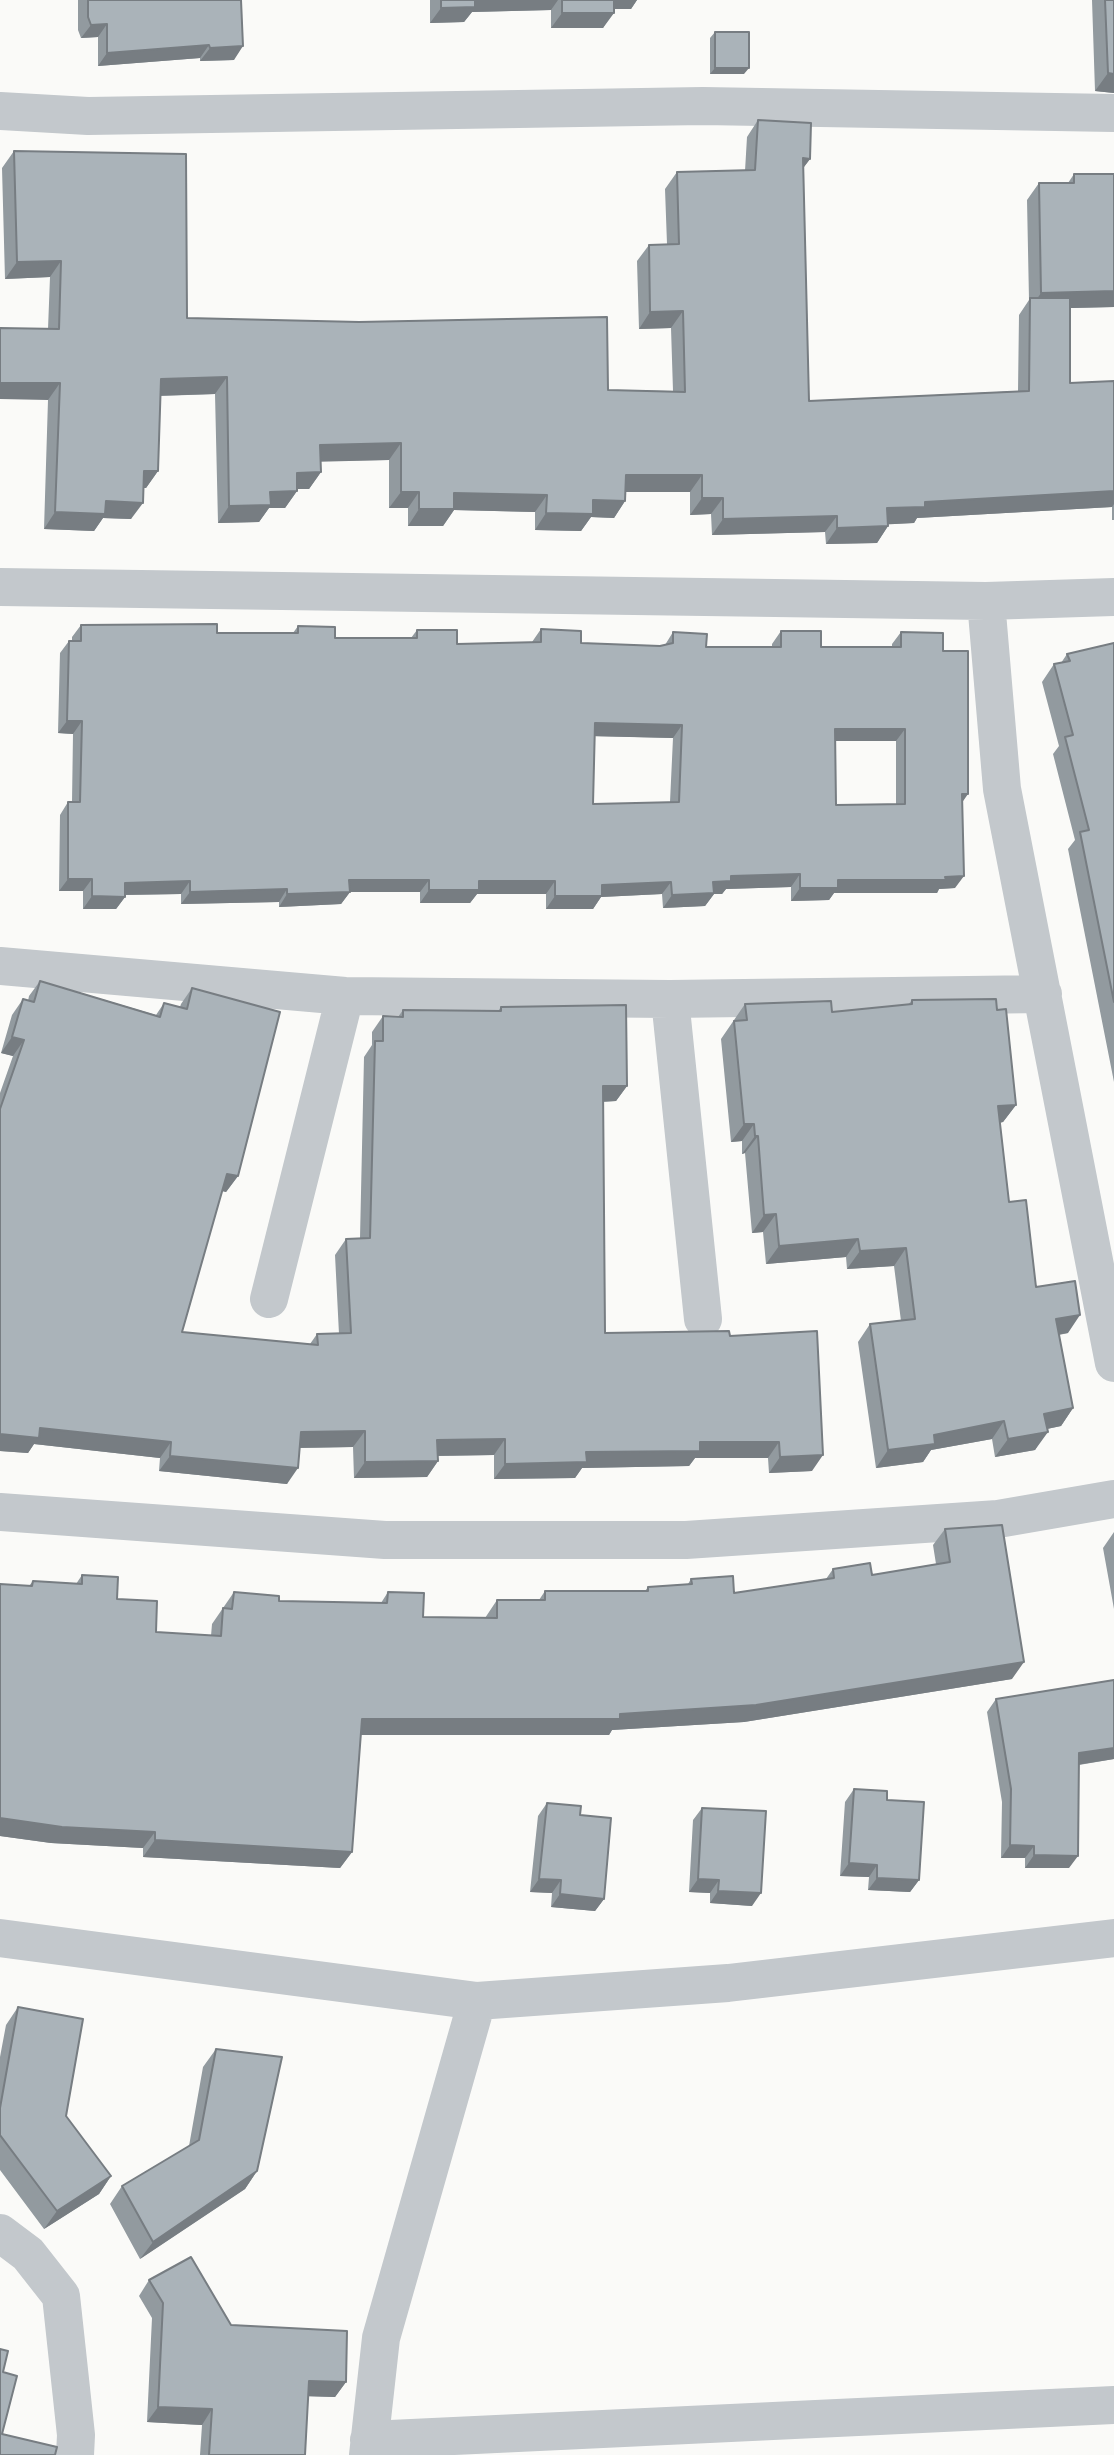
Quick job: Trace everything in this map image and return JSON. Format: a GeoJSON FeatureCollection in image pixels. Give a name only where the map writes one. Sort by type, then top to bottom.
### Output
{"type":"FeatureCollection","features":[{"type":"Feature","properties":{"kind":"street"},"geometry":{"type":"LineString","coordinates":[[0,111],[88,116],[703,106],[1114,113]]}},
{"type":"Feature","properties":{"kind":"street"},"geometry":{"type":"LineString","coordinates":[[0,587],[986,601],[1114,597]]}},
{"type":"Feature","properties":{"kind":"street"},"geometry":{"type":"LineString","coordinates":[[986,601],[1002,789],[1114,1363]]}},
{"type":"Feature","properties":{"kind":"street"},"geometry":{"type":"LineString","coordinates":[[0,966],[345,996],[670,999],[1043,994]]}},
{"type":"Feature","properties":{"kind":"street"},"geometry":{"type":"LineString","coordinates":[[269,1299],[345,996]]}},
{"type":"Feature","properties":{"kind":"street"},"geometry":{"type":"LineString","coordinates":[[670,999],[703,1319]]}},
{"type":"Feature","properties":{"kind":"street"},"geometry":{"type":"LineString","coordinates":[[0,1512],[385,1540],[686,1540],[998,1519],[1114,1499]]}},
{"type":"Feature","properties":{"kind":"street"},"geometry":{"type":"LineString","coordinates":[[0,1938],[477,2001],[728,1983],[1114,1938]]}},
{"type":"Feature","properties":{"kind":"street"},"geometry":{"type":"LineString","coordinates":[[477,2001],[381,2339],[369,2447],[1114,2405]]}},
{"type":"Feature","properties":{"kind":"street"},"geometry":{"type":"LineString","coordinates":[[0,2233],[28,2254],[61,2296],[76,2435],[75,2455]]}},
{"type":"Feature","properties":{"kind":"building"},"geometry":{"type":"Polygon","coordinates":[[[88,0],[241,0],[243,46],[210,48],[209,45],[107,53],[107,24],[91,25],[88,0]]]}},
{"type":"Feature","properties":{"kind":"building"},"geometry":{"type":"Polygon","coordinates":[[[441,0],[475,0],[475,7],[441,8],[441,0]]]}},
{"type":"Feature","properties":{"kind":"building"},"geometry":{"type":"Polygon","coordinates":[[[562,0],[614,0],[614,13],[562,13],[562,0]]]}},
{"type":"Feature","properties":{"kind":"building"},"geometry":{"type":"Polygon","coordinates":[[[1105,0],[1114,0],[1114,74],[1108,73],[1105,0]]]}},
{"type":"Feature","properties":{"kind":"building"},"geometry":{"type":"Polygon","coordinates":[[[715,32],[749,32],[749,68],[715,68],[715,32]]]}},
{"type":"Feature","properties":{"kind":"building"},"geometry":{"type":"Polygon","coordinates":[[[758,120],[811,123],[810,159],[803,158],[809,401],[1029,391],[1030,298],[1070,298],[1070,383],[1114,381],[1114,491],[925,502],[925,507],[887,508],[888,526],[837,528],[837,516],[723,519],[723,498],[702,498],[702,475],[626,475],[625,501],[593,500],[593,514],[546,513],[547,495],[454,493],[454,509],[419,509],[419,492],[401,492],[401,443],[320,445],[321,472],[297,473],[297,491],[270,492],[271,505],[229,506],[227,377],[161,379],[158,471],[144,471],[143,503],[106,501],[105,514],[55,512],[60,383],[0,383],[0,328],[59,329],[61,261],[17,262],[14,151],[186,154],[187,318],[359,322],[607,317],[608,390],[685,392],[683,311],[650,312],[649,245],[679,244],[677,172],[755,170],[758,120]]]}},
{"type":"Feature","properties":{"kind":"building"},"geometry":{"type":"Polygon","coordinates":[[[1074,174],[1114,174],[1114,291],[1041,293],[1039,183],[1074,183],[1074,174]]]}},
{"type":"Feature","properties":{"kind":"building"},"geometry":{"type":"Polygon","coordinates":[[[217,624],[217,633],[298,633],[298,626],[335,627],[335,638],[417,638],[417,630],[457,630],[457,644],[541,642],[541,629],[581,631],[581,643],[660,646],[673,643],[673,632],[707,634],[706,647],[781,647],[781,631],[821,631],[821,647],[901,647],[901,632],[943,633],[943,651],[968,651],[968,794],[962,794],[964,876],[945,877],[946,880],[838,880],[838,888],[800,888],[800,874],[731,876],[731,881],[713,882],[714,893],[672,895],[671,882],[602,885],[602,896],[555,896],[555,881],[479,881],[479,890],[429,890],[429,880],[349,880],[350,892],[287,894],[287,889],[190,892],[190,881],[125,883],[125,897],[92,896],[92,879],[68,879],[68,802],[80,802],[82,721],[67,721],[69,641],[81,641],[81,625],[217,624]],[[595,723],[593,804],[679,802],[682,725],[595,723]],[[835,729],[836,805],[905,804],[905,729],[835,729]]]}},
{"type":"Feature","properties":{"kind":"building"},"geometry":{"type":"Polygon","coordinates":[[[1114,643],[1114,1002],[1080,832],[1089,830],[1065,737],[1073,735],[1054,664],[1070,661],[1067,654],[1114,643]]]}},
{"type":"Feature","properties":{"kind":"building"},"geometry":{"type":"Polygon","coordinates":[[[40,981],[160,1017],[164,1003],[187,1009],[192,988],[280,1012],[238,1176],[227,1174],[182,1332],[318,1345],[317,1334],[351,1333],[346,1239],[370,1238],[375,1041],[383,1041],[383,1016],[403,1017],[403,1010],[501,1011],[501,1007],[626,1005],[627,1086],[603,1086],[605,1333],[729,1331],[730,1336],[817,1331],[823,1455],[780,1457],[779,1442],[700,1442],[700,1451],[586,1452],[587,1462],[505,1464],[505,1439],[437,1440],[438,1461],[365,1462],[365,1431],[301,1432],[298,1468],[170,1456],[171,1442],[40,1428],[39,1438],[0,1434],[0,1109],[24,1040],[12,1037],[23,999],[34,1002],[40,981]]]}},
{"type":"Feature","properties":{"kind":"building"},"geometry":{"type":"Polygon","coordinates":[[[996,999],[997,1010],[1006,1009],[1016,1105],[998,1106],[1009,1202],[1026,1200],[1036,1287],[1075,1281],[1080,1315],[1056,1319],[1073,1408],[1044,1414],[1048,1432],[1008,1439],[1004,1421],[934,1435],[935,1444],[888,1450],[870,1324],[915,1319],[906,1248],[860,1251],[858,1239],[779,1246],[776,1214],[764,1215],[758,1136],[755,1136],[754,1124],[744,1124],[734,1021],[747,1020],[745,1004],[831,1001],[832,1012],[912,1004],[912,1000],[996,999]]]}},
{"type":"Feature","properties":{"kind":"building"},"geometry":{"type":"Polygon","coordinates":[[[1002,1525],[1024,1662],[756,1705],[620,1714],[620,1719],[362,1719],[352,1852],[155,1840],[155,1832],[62,1827],[0,1818],[0,1584],[32,1586],[33,1581],[82,1584],[82,1575],[118,1577],[117,1599],[157,1601],[156,1632],[221,1636],[223,1608],[232,1609],[234,1592],[279,1596],[279,1601],[387,1603],[388,1592],[424,1593],[423,1617],[497,1618],[497,1600],[545,1600],[545,1591],[648,1591],[648,1587],[692,1584],[691,1579],[733,1576],[734,1593],[834,1578],[833,1569],[870,1563],[872,1575],[950,1562],[945,1529],[1002,1525]]]}},
{"type":"Feature","properties":{"kind":"building"},"geometry":{"type":"Polygon","coordinates":[[[1114,1680],[1114,1748],[1079,1753],[1078,1856],[1034,1855],[1034,1846],[1010,1845],[1011,1789],[996,1699],[1114,1680]]]}},
{"type":"Feature","properties":{"kind":"building"},"geometry":{"type":"Polygon","coordinates":[[[854,1789],[887,1791],[887,1800],[924,1802],[919,1880],[877,1878],[877,1865],[849,1863],[854,1789]]]}},
{"type":"Feature","properties":{"kind":"building"},"geometry":{"type":"Polygon","coordinates":[[[547,1803],[581,1806],[580,1815],[611,1818],[604,1899],[560,1894],[561,1880],[539,1879],[547,1803]]]}},
{"type":"Feature","properties":{"kind":"building"},"geometry":{"type":"Polygon","coordinates":[[[702,1808],[766,1811],[761,1893],[718,1891],[719,1880],[698,1879],[702,1808]]]}},
{"type":"Feature","properties":{"kind":"building"},"geometry":{"type":"Polygon","coordinates":[[[18,2007],[83,2019],[66,2116],[111,2176],[57,2211],[0,2135],[0,2108],[18,2007]]]}},
{"type":"Feature","properties":{"kind":"building"},"geometry":{"type":"Polygon","coordinates":[[[216,2049],[282,2057],[257,2171],[153,2242],[122,2186],[199,2140],[216,2049]]]}},
{"type":"Feature","properties":{"kind":"building"},"geometry":{"type":"Polygon","coordinates":[[[191,2257],[231,2325],[347,2331],[346,2382],[309,2381],[305,2455],[209,2455],[212,2409],[158,2407],[163,2303],[149,2280],[191,2257]]]}},
{"type":"Feature","properties":{"kind":"building"},"geometry":{"type":"Polygon","coordinates":[[[0,2349],[8,2351],[3,2372],[17,2376],[2,2434],[57,2447],[55,2455],[0,2455],[0,2349]]]}}]}
